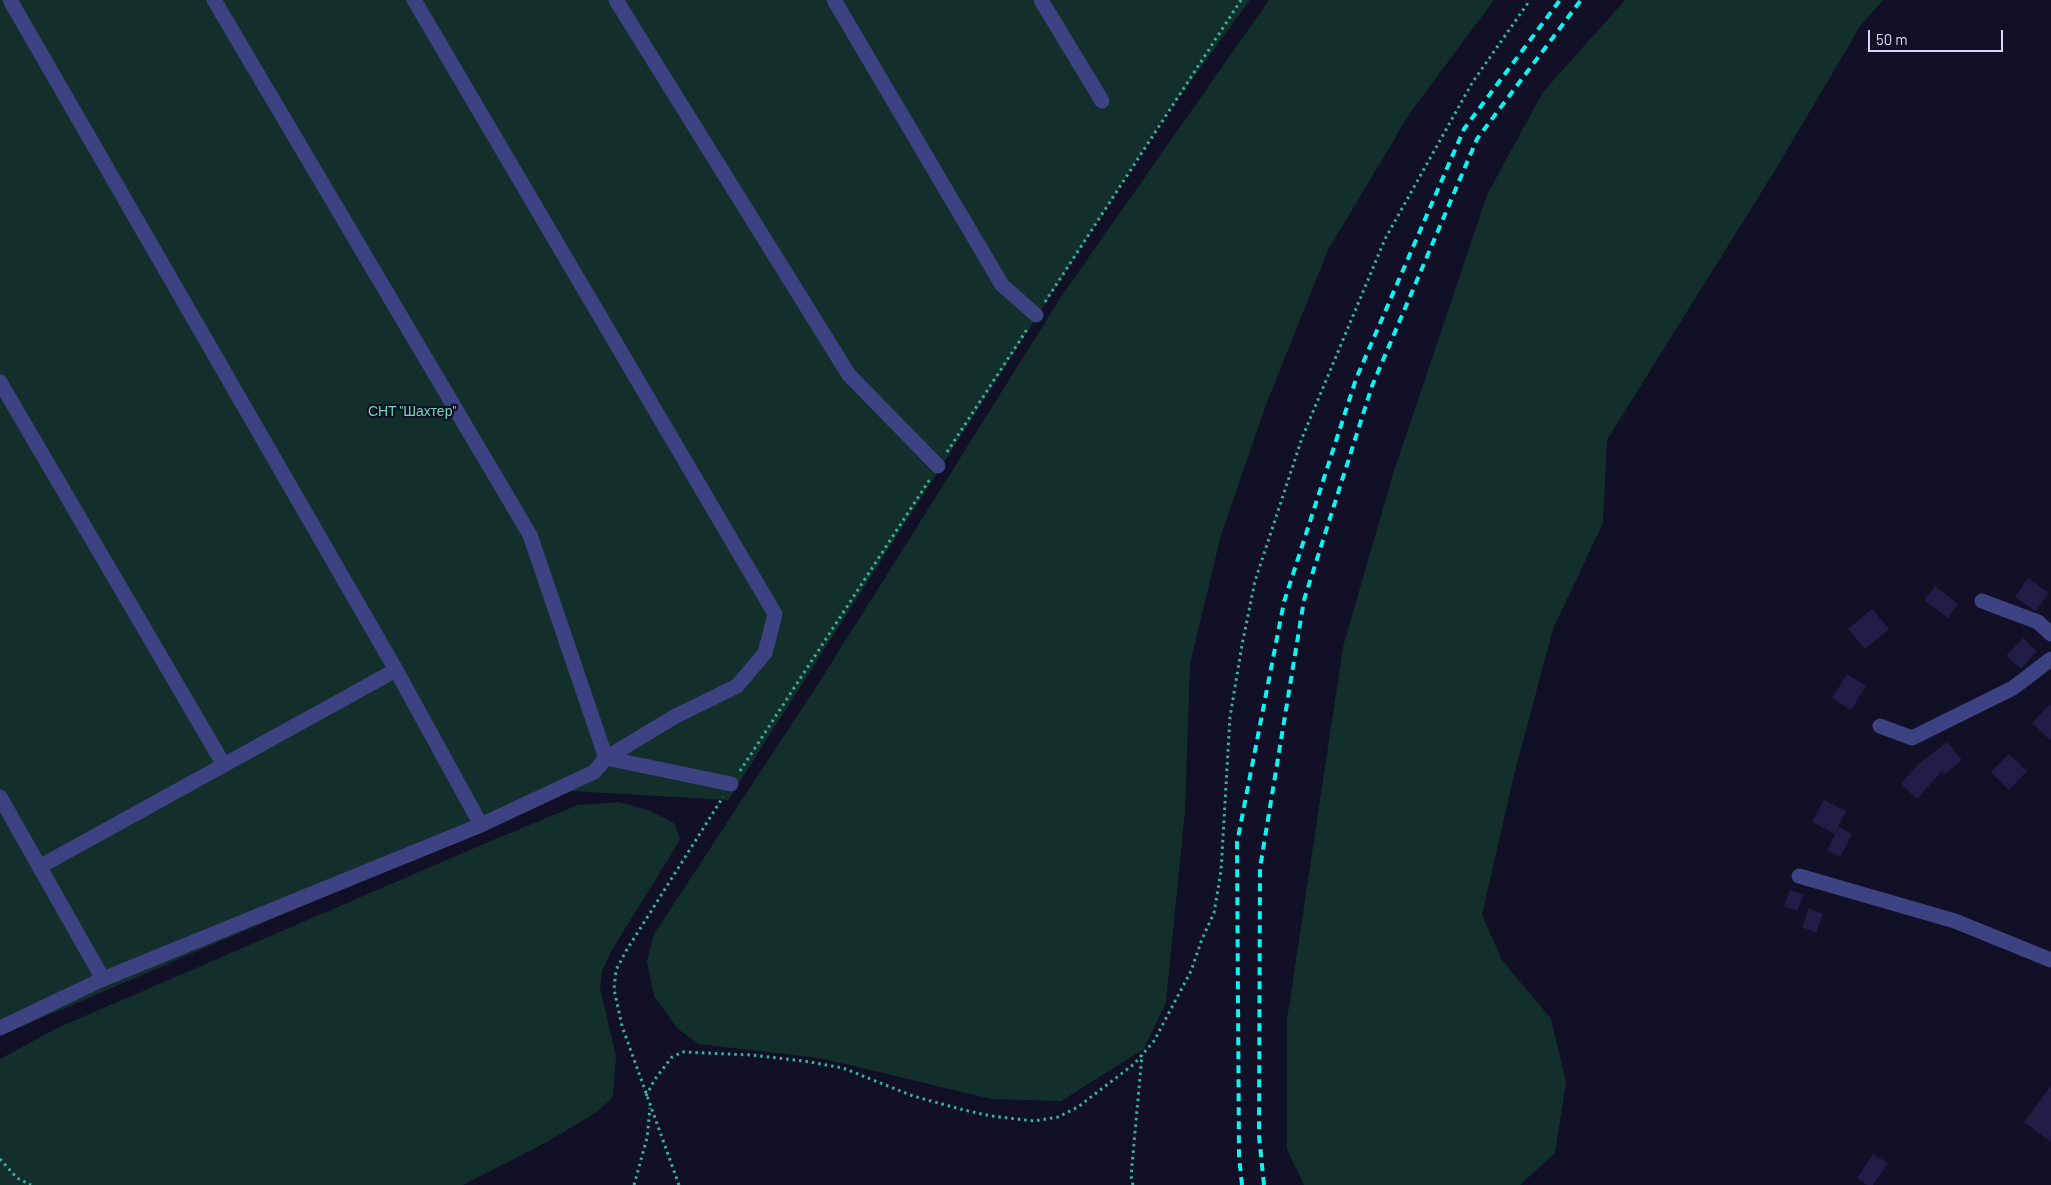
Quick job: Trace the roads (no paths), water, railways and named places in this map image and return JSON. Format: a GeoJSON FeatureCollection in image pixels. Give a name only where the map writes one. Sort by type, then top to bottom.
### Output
{"type":"FeatureCollection","features":[{"type":"Feature","properties":{"kind":"street"},"geometry":{"type":"LineString","coordinates":[[10,0],[396,670],[481,825]]}},
{"type":"Feature","properties":{"kind":"street"},"geometry":{"type":"LineString","coordinates":[[214,0],[530,535],[606,758]]}},
{"type":"Feature","properties":{"kind":"street"},"geometry":{"type":"LineString","coordinates":[[0,1028],[104,979],[481,825],[594,772],[606,758],[674,716],[737,686],[765,653],[775,614],[414,0]]}},
{"type":"Feature","properties":{"kind":"street"},"geometry":{"type":"LineString","coordinates":[[616,0],[849,375],[938,466]]}},
{"type":"Feature","properties":{"kind":"street"},"geometry":{"type":"LineString","coordinates":[[834,0],[1002,285],[1036,315]]}},
{"type":"Feature","properties":{"kind":"street"},"geometry":{"type":"LineString","coordinates":[[1041,0],[1102,101]]}},
{"type":"Feature","properties":{"kind":"street"},"geometry":{"type":"LineString","coordinates":[[0,382],[224,765]]}},
{"type":"Feature","properties":{"kind":"street"},"geometry":{"type":"LineString","coordinates":[[1982,601],[2038,622],[2051,634]]}},
{"type":"Feature","properties":{"kind":"street"},"geometry":{"type":"LineString","coordinates":[[1880,726],[1912,738],[2013,688],[2051,659]]}},
{"type":"Feature","properties":{"kind":"street"},"geometry":{"type":"LineString","coordinates":[[40,867],[396,670]]}},
{"type":"Feature","properties":{"kind":"street"},"geometry":{"type":"LineString","coordinates":[[606,758],[731,784]]}},
{"type":"Feature","properties":{"kind":"street"},"geometry":{"type":"LineString","coordinates":[[0,797],[104,979]]}},
{"type":"Feature","properties":{"kind":"street"},"geometry":{"type":"LineString","coordinates":[[1799,876],[1955,921],[2051,960]]}},
{"type":"Feature","properties":{"kind":"railway"},"geometry":{"type":"LineString","coordinates":[[1242,1185],[1239,1156],[1237,843],[1284,602],[1356,379],[1464,129],[1560,0]]}},
{"type":"Feature","properties":{"kind":"railway"},"geometry":{"type":"LineString","coordinates":[[1264,1185],[1259,1136],[1260,868],[1304,600],[1372,386],[1477,139],[1581,0]]}},
{"type":"Feature","properties":{"kind":"park label","name":"СНТ \"Шахтер\""},"geometry":{"type":"Point","coordinates":[412,411]}}]}
